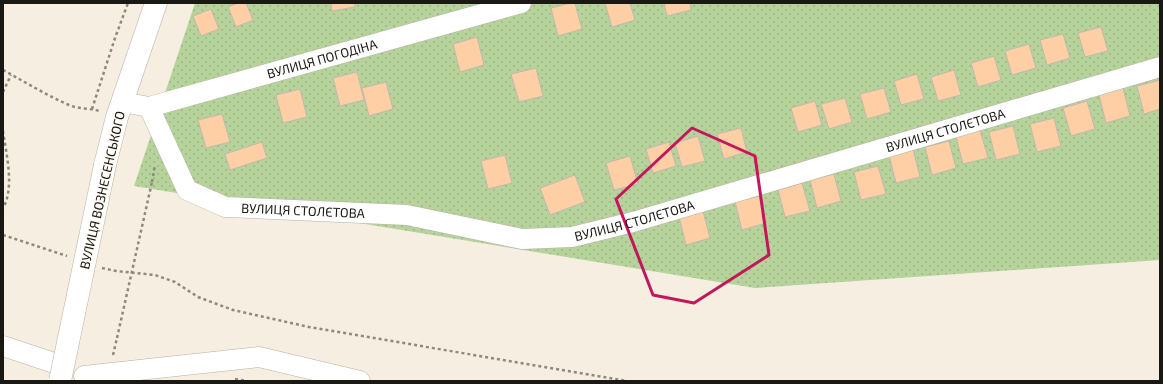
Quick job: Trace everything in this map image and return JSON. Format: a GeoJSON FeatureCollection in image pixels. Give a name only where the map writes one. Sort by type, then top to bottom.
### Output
{"type":"FeatureCollection","features":[{"type":"Feature","properties":{"kind":"main road","name":"ВУЛИЦЯ ВОЗНЕСЕНСЬКОГО"},"geometry":{"type":"LineString","coordinates":[[62,374],[105,165],[120,110],[156,3]]}},
{"type":"Feature","properties":{"kind":"street","name":"ВУЛИЦЯ ПОГОДІНА"},"geometry":{"type":"LineString","coordinates":[[120,110],[148,107],[521,3]]}},
{"type":"Feature","properties":{"kind":"street","name":"ВУЛИЦЯ СТОЛЄТОВА"},"geometry":{"type":"LineString","coordinates":[[148,107],[187,190],[225,207],[407,215],[522,239],[572,237],[633,222],[1160,67]]}},
{"type":"Feature","properties":{"kind":"street"},"geometry":{"type":"LineString","coordinates":[[3,346],[62,374]]}},
{"type":"Feature","properties":{"kind":"street"},"geometry":{"type":"LineString","coordinates":[[84,376],[259,358],[360,381]]}},
{"type":"Feature","properties":{"kind":"path"},"geometry":{"type":"LineString","coordinates":[[92,109],[128,3]]}},
{"type":"Feature","properties":{"kind":"path"},"geometry":{"type":"LineString","coordinates":[[3,70],[46,95],[71,106],[92,109],[120,110]]}},
{"type":"Feature","properties":{"kind":"path"},"geometry":{"type":"LineString","coordinates":[[3,92],[11,75]]}},
{"type":"Feature","properties":{"kind":"path"},"geometry":{"type":"LineString","coordinates":[[3,131],[10,191],[3,208]]}},
{"type":"Feature","properties":{"kind":"path"},"geometry":{"type":"LineString","coordinates":[[117,338],[152,182]]}},
{"type":"Feature","properties":{"kind":"path"},"geometry":{"type":"LineString","coordinates":[[3,236],[69,257]]}},
{"type":"Feature","properties":{"kind":"path"},"geometry":{"type":"LineString","coordinates":[[97,266],[116,271],[155,275],[175,282],[198,297],[233,310],[309,327],[627,381]]}},
{"type":"Feature","properties":{"kind":"highlighted area"},"geometry":{"type":"Polygon","coordinates":[[[692,128],[755,156],[769,255],[694,303],[653,295],[616,199],[692,128]]]}},
{"type":"Feature","properties":{"kind":"green space"},"geometry":{"type":"Polygon","coordinates":[[[195,3],[1160,3],[1160,260],[755,288],[134,186],[195,3]]]}},
{"type":"Feature","properties":{"kind":"building"},"geometry":{"type":"Polygon","coordinates":[[[238,3],[246,3],[253,20],[236,27],[228,7],[238,3]]]}},
{"type":"Feature","properties":{"kind":"building"},"geometry":{"type":"Polygon","coordinates":[[[331,3],[354,3],[355,7],[332,11],[331,3]]]}},
{"type":"Feature","properties":{"kind":"building"},"geometry":{"type":"Polygon","coordinates":[[[575,3],[582,29],[558,36],[551,8],[575,3]]]}},
{"type":"Feature","properties":{"kind":"building"},"geometry":{"type":"Polygon","coordinates":[[[605,3],[630,3],[635,20],[612,27],[605,3]]]}},
{"type":"Feature","properties":{"kind":"building"},"geometry":{"type":"Polygon","coordinates":[[[664,3],[690,3],[691,10],[667,16],[664,3]]]}},
{"type":"Feature","properties":{"kind":"building"},"geometry":{"type":"Polygon","coordinates":[[[211,9],[219,29],[201,36],[193,16],[211,9]]]}},
{"type":"Feature","properties":{"kind":"building"},"geometry":{"type":"Polygon","coordinates":[[[1101,27],[1108,51],[1085,57],[1078,33],[1101,27]]]}},
{"type":"Feature","properties":{"kind":"building"},"geometry":{"type":"Polygon","coordinates":[[[1063,34],[1070,58],[1047,65],[1040,40],[1063,34]]]}},
{"type":"Feature","properties":{"kind":"building"},"geometry":{"type":"Polygon","coordinates":[[[477,37],[484,65],[460,72],[453,44],[477,37]]]}},
{"type":"Feature","properties":{"kind":"building"},"geometry":{"type":"Polygon","coordinates":[[[1029,44],[1036,68],[1012,75],[1005,51],[1029,44]]]}},
{"type":"Feature","properties":{"kind":"building"},"geometry":{"type":"Polygon","coordinates":[[[994,56],[1001,80],[978,87],[971,63],[994,56]]]}},
{"type":"Feature","properties":{"kind":"building"},"geometry":{"type":"Polygon","coordinates":[[[536,68],[543,96],[519,102],[511,74],[536,68]]]}},
{"type":"Feature","properties":{"kind":"building"},"geometry":{"type":"Polygon","coordinates":[[[954,70],[961,95],[938,101],[931,77],[954,70]]]}},
{"type":"Feature","properties":{"kind":"building"},"geometry":{"type":"Polygon","coordinates":[[[357,72],[364,100],[340,106],[333,78],[357,72]]]}},
{"type":"Feature","properties":{"kind":"building"},"geometry":{"type":"Polygon","coordinates":[[[917,74],[924,99],[901,105],[894,81],[917,74]]]}},
{"type":"Feature","properties":{"kind":"building"},"geometry":{"type":"Polygon","coordinates":[[[1160,80],[1160,109],[1144,114],[1137,86],[1160,80]]]}},
{"type":"Feature","properties":{"kind":"building"},"geometry":{"type":"Polygon","coordinates":[[[386,82],[393,109],[369,116],[362,88],[386,82]]]}},
{"type":"Feature","properties":{"kind":"building"},"geometry":{"type":"Polygon","coordinates":[[[884,88],[891,112],[867,119],[860,94],[884,88]]]}},
{"type":"Feature","properties":{"kind":"building"},"geometry":{"type":"Polygon","coordinates":[[[1123,88],[1130,116],[1106,123],[1099,95],[1123,88]]]}},
{"type":"Feature","properties":{"kind":"building"},"geometry":{"type":"Polygon","coordinates":[[[300,89],[307,117],[283,123],[276,95],[300,89]]]}},
{"type":"Feature","properties":{"kind":"building"},"geometry":{"type":"Polygon","coordinates":[[[845,98],[852,122],[829,129],[821,104],[845,98]]]}},
{"type":"Feature","properties":{"kind":"building"},"geometry":{"type":"Polygon","coordinates":[[[815,101],[822,125],[798,132],[791,108],[815,101]]]}},
{"type":"Feature","properties":{"kind":"building"},"geometry":{"type":"Polygon","coordinates":[[[1087,101],[1095,129],[1071,136],[1063,108],[1087,101]]]}},
{"type":"Feature","properties":{"kind":"building"},"geometry":{"type":"Polygon","coordinates":[[[222,114],[230,142],[206,148],[198,120],[222,114]]]}},
{"type":"Feature","properties":{"kind":"building"},"geometry":{"type":"Polygon","coordinates":[[[1054,118],[1061,146],[1037,152],[1030,124],[1054,118]]]}},
{"type":"Feature","properties":{"kind":"building"},"geometry":{"type":"Polygon","coordinates":[[[1013,126],[1020,154],[996,160],[989,132],[1013,126]]]}},
{"type":"Feature","properties":{"kind":"building"},"geometry":{"type":"Polygon","coordinates":[[[741,128],[747,152],[724,159],[717,134],[741,128]]]}},
{"type":"Feature","properties":{"kind":"building"},"geometry":{"type":"Polygon","coordinates":[[[980,130],[988,158],[963,164],[956,137],[980,130]]]}},
{"type":"Feature","properties":{"kind":"building"},"geometry":{"type":"Polygon","coordinates":[[[698,136],[705,161],[682,167],[675,143],[698,136]]]}},
{"type":"Feature","properties":{"kind":"building"},"geometry":{"type":"Polygon","coordinates":[[[949,141],[956,168],[932,175],[925,147],[949,141]]]}},
{"type":"Feature","properties":{"kind":"building"},"geometry":{"type":"Polygon","coordinates":[[[262,142],[267,158],[230,170],[225,154],[262,142]]]}},
{"type":"Feature","properties":{"kind":"building"},"geometry":{"type":"Polygon","coordinates":[[[669,142],[676,166],[653,173],[646,149],[669,142]]]}},
{"type":"Feature","properties":{"kind":"building"},"geometry":{"type":"Polygon","coordinates":[[[913,149],[920,177],[896,183],[889,155],[913,149]]]}},
{"type":"Feature","properties":{"kind":"building"},"geometry":{"type":"Polygon","coordinates":[[[505,155],[512,183],[488,189],[481,161],[505,155]]]}},
{"type":"Feature","properties":{"kind":"building"},"geometry":{"type":"Polygon","coordinates":[[[630,156],[638,184],[614,190],[606,163],[630,156]]]}},
{"type":"Feature","properties":{"kind":"building"},"geometry":{"type":"Polygon","coordinates":[[[878,166],[886,194],[861,200],[854,172],[878,166]]]}},
{"type":"Feature","properties":{"kind":"building"},"geometry":{"type":"Polygon","coordinates":[[[834,174],[841,201],[817,208],[810,180],[834,174]]]}},
{"type":"Feature","properties":{"kind":"building"},"geometry":{"type":"Polygon","coordinates":[[[575,175],[585,202],[550,215],[540,188],[575,175]]]}},
{"type":"Feature","properties":{"kind":"building"},"geometry":{"type":"Polygon","coordinates":[[[802,183],[810,211],[785,217],[778,190],[802,183]]]}},
{"type":"Feature","properties":{"kind":"building"},"geometry":{"type":"Polygon","coordinates":[[[759,196],[766,223],[742,230],[735,202],[759,196]]]}},
{"type":"Feature","properties":{"kind":"building"},"geometry":{"type":"Polygon","coordinates":[[[703,211],[710,238],[686,245],[679,217],[703,211]]]}}]}
